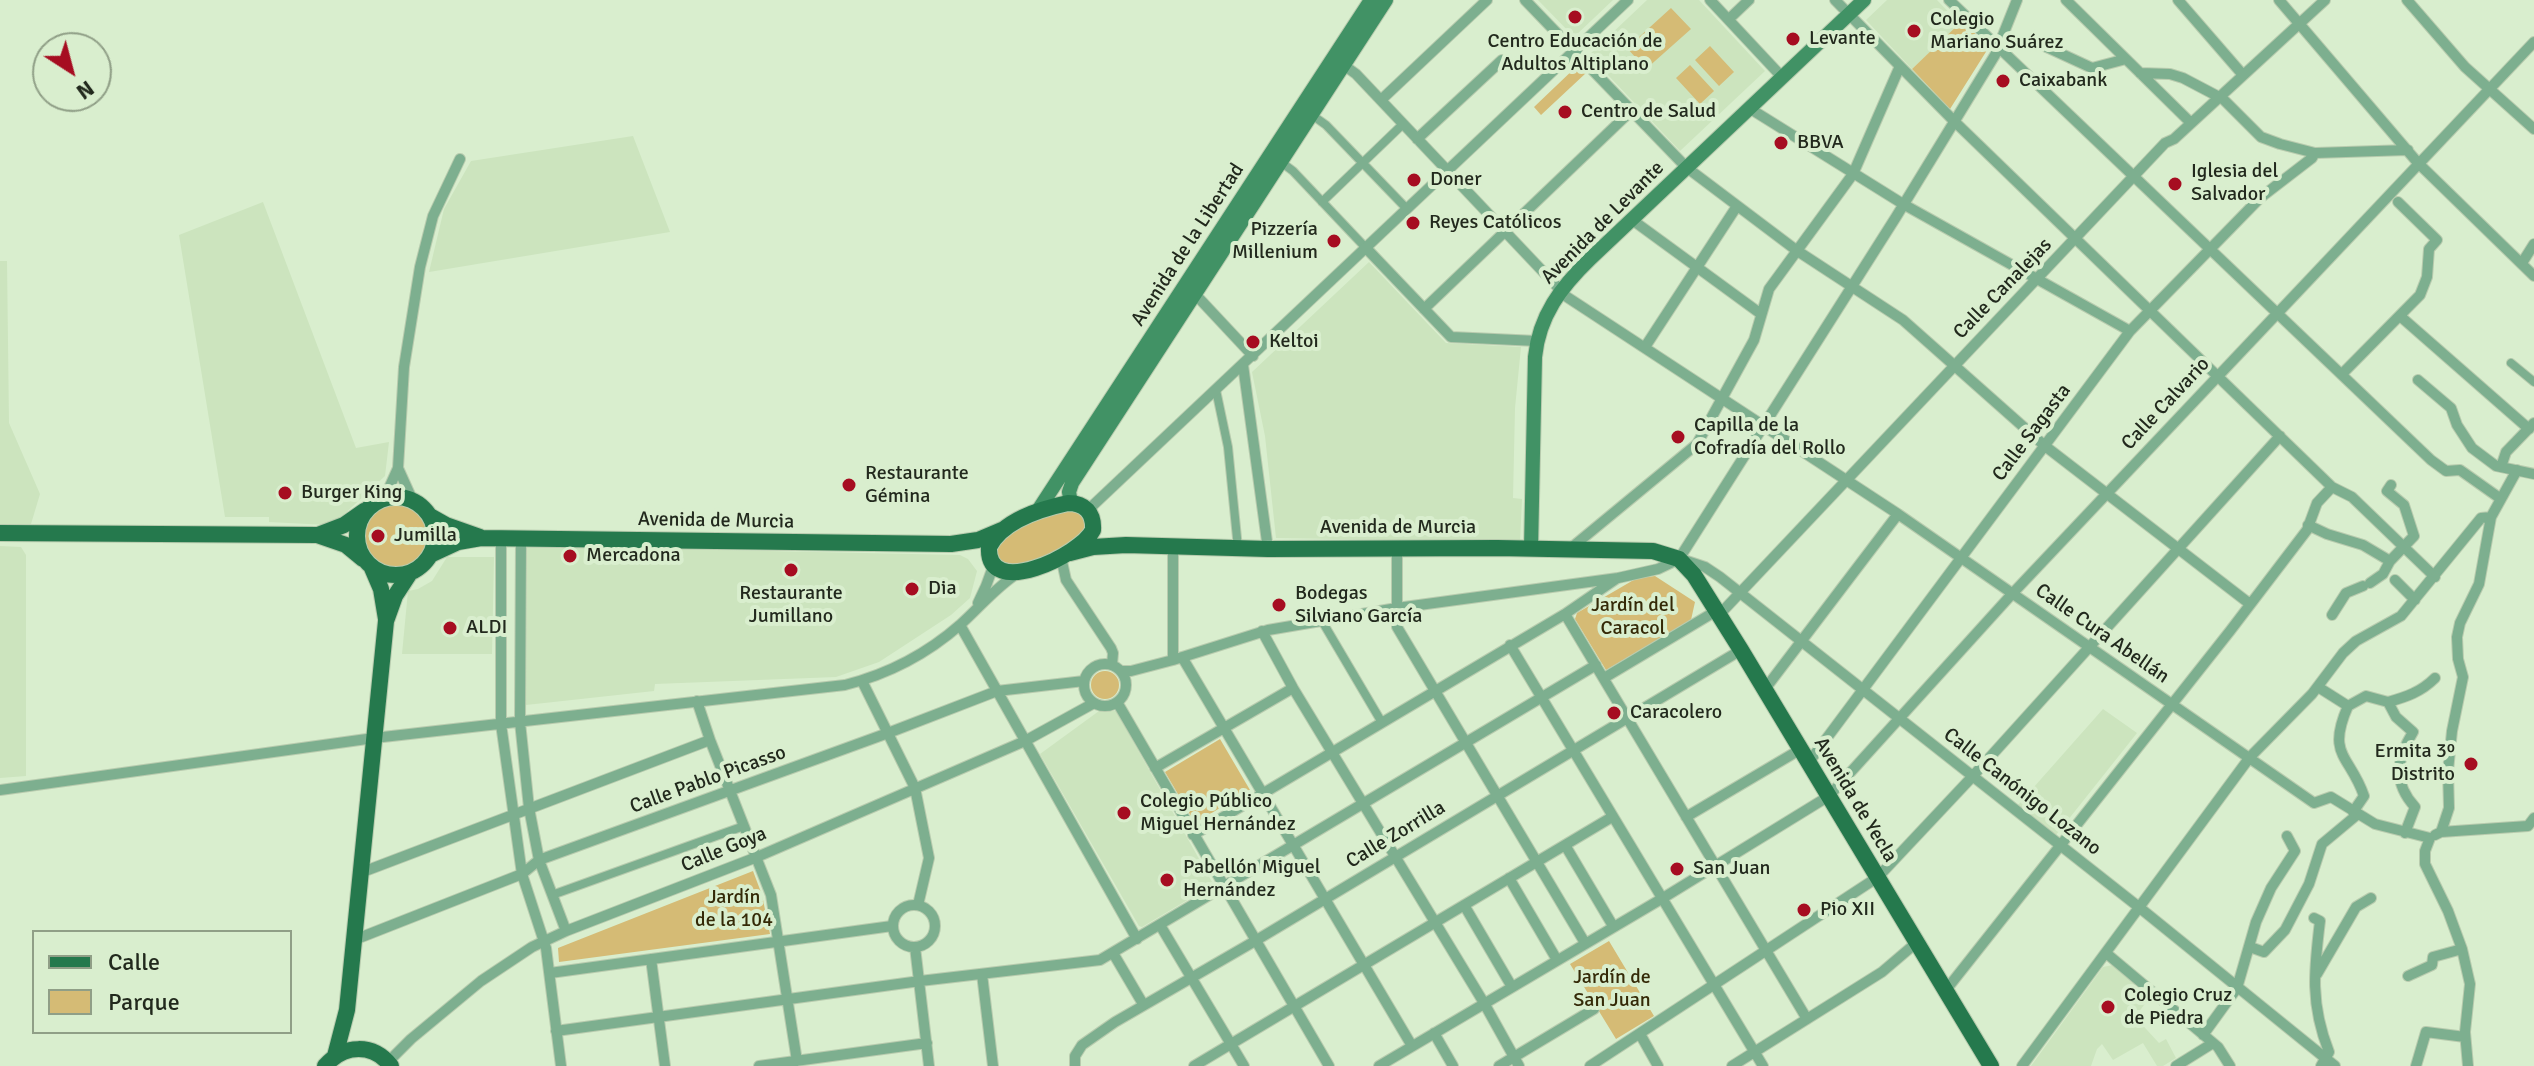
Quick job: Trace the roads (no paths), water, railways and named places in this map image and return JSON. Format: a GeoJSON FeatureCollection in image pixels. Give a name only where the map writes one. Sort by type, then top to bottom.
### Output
{"type":"FeatureCollection","features":[{"type":"Feature","properties":{"kind":"main road","name":"Avenida de la Libertad"},"geometry":{"type":"LineString","coordinates":[[1037,512],[1339,62],[1371,0]]}},
{"type":"Feature","properties":{"kind":"main road"},"geometry":{"type":"LineString","coordinates":[[1071,503],[1069,492],[1072,483],[1312,115],[1339,62],[1386,0]]}},
{"type":"Feature","properties":{"kind":"main road","name":"Avenida de Levante"},"geometry":{"type":"LineString","coordinates":[[1531,549],[1537,341],[1544,318],[1560,290],[1864,0]]}},
{"type":"Feature","properties":{"kind":"main road"},"geometry":{"type":"LineString","coordinates":[[0,533],[317,535],[346,545],[384,574],[397,575],[418,569],[430,555],[435,542],[435,529],[430,516],[412,499],[397,496],[385,497],[337,528],[317,535]]}},
{"type":"Feature","properties":{"kind":"main road"},"geometry":{"type":"LineString","coordinates":[[951,544],[978,540],[1037,512],[1071,503],[1080,505],[1121,546]]}},
{"type":"Feature","properties":{"kind":"main road"},"geometry":{"type":"LineString","coordinates":[[366,509],[359,521],[357,547],[381,589],[386,621]]}},
{"type":"Feature","properties":{"kind":"main road","name":"Avenida de Murcia"},"geometry":{"type":"LineString","coordinates":[[430,516],[481,538]]}},
{"type":"Feature","properties":{"kind":"main road"},"geometry":{"type":"LineString","coordinates":[[1065,555],[1091,535],[1091,517]]}},
{"type":"Feature","properties":{"kind":"main road"},"geometry":{"type":"LineString","coordinates":[[992,562],[989,547],[1004,529]]}},
{"type":"Feature","properties":{"kind":"main road","name":"Avenida de Murcia"},"geometry":{"type":"LineString","coordinates":[[430,555],[458,542],[481,538],[951,544]]}},
{"type":"Feature","properties":{"kind":"main road"},"geometry":{"type":"LineString","coordinates":[[951,544],[973,549],[1002,571],[1019,572]]}},
{"type":"Feature","properties":{"kind":"main road","name":"Avenida de Murcia"},"geometry":{"type":"LineString","coordinates":[[1019,572],[1093,547],[1121,546],[1569,549],[1653,551],[1679,559]]}},
{"type":"Feature","properties":{"kind":"main road","name":"Avenida de Yecla"},"geometry":{"type":"LineString","coordinates":[[1679,559],[1691,571],[1741,650],[1765,697],[1805,755],[1991,1066]]}},
{"type":"Feature","properties":{"kind":"main road"},"geometry":{"type":"LineString","coordinates":[[330,1061],[347,1010],[386,621],[395,596],[410,573]]}},
{"type":"Feature","properties":{"kind":"main road"},"geometry":{"type":"LineString","coordinates":[[347,1010],[351,1030],[365,1049]]}},
{"type":"Feature","properties":{"kind":"main road"},"geometry":{"type":"LineString","coordinates":[[330,1061],[344,1051],[365,1049],[373,1051],[390,1064]]}},
{"type":"Feature","properties":{"kind":"street"},"geometry":{"type":"LineString","coordinates":[[1381,100],[1487,0]]}},
{"type":"Feature","properties":{"kind":"street"},"geometry":{"type":"LineString","coordinates":[[1525,0],[1686,167],[1796,250],[1903,320],[2045,446],[2250,604]]}},
{"type":"Feature","properties":{"kind":"street"},"geometry":{"type":"LineString","coordinates":[[1091,517],[1216,390],[1628,0]]}},
{"type":"Feature","properties":{"kind":"street"},"geometry":{"type":"LineString","coordinates":[[1710,0],[1782,77]]}},
{"type":"Feature","properties":{"kind":"street"},"geometry":{"type":"LineString","coordinates":[[1729,19],[1749,0]]}},
{"type":"Feature","properties":{"kind":"street"},"geometry":{"type":"LineString","coordinates":[[1835,0],[1954,121],[2332,487],[2352,497],[2435,577]]}},
{"type":"Feature","properties":{"kind":"street"},"geometry":{"type":"LineString","coordinates":[[1949,0],[2431,460],[2446,471],[2460,470],[2501,499]]}},
{"type":"Feature","properties":{"kind":"street"},"geometry":{"type":"LineString","coordinates":[[1065,555],[1066,580],[1111,648],[1116,668],[1126,687],[1117,702],[1105,706],[1094,703],[1088,697],[1084,681],[1093,667],[1099,664],[1116,668],[1131,671],[1262,631],[1397,608],[1618,578],[1658,569],[1679,559],[1995,55],[2017,0]]}},
{"type":"Feature","properties":{"kind":"street"},"geometry":{"type":"LineString","coordinates":[[2066,0],[2191,123]]}},
{"type":"Feature","properties":{"kind":"street"},"geometry":{"type":"LineString","coordinates":[[2178,0],[2243,75]]}},
{"type":"Feature","properties":{"kind":"street"},"geometry":{"type":"LineString","coordinates":[[2279,0],[2418,163],[2528,258],[2534,276]]}},
{"type":"Feature","properties":{"kind":"street","name":"Calle Canalejas"},"geometry":{"type":"LineString","coordinates":[[1604,678],[1718,613],[1741,593],[2165,143],[2174,139],[2325,0]]}},
{"type":"Feature","properties":{"kind":"street"},"geometry":{"type":"LineString","coordinates":[[2412,2],[2454,55],[2487,89],[2534,129]]}},
{"type":"Feature","properties":{"kind":"street","name":"Calle Calvario"},"geometry":{"type":"LineString","coordinates":[[1387,1064],[1412,1046],[1829,796],[2012,594],[2534,42]]}},
{"type":"Feature","properties":{"kind":"street"},"geometry":{"type":"LineString","coordinates":[[1997,46],[2005,43],[2040,44],[2092,68],[2126,59]]}},
{"type":"Feature","properties":{"kind":"street"},"geometry":{"type":"LineString","coordinates":[[1417,139],[1502,60]]}},
{"type":"Feature","properties":{"kind":"street","name":"Calle Cura Abellán"},"geometry":{"type":"LineString","coordinates":[[1339,62],[1356,74],[1560,290],[1898,514],[2314,803],[2331,797],[2375,824],[2405,833],[2435,835],[2528,826],[2534,818]]}},
{"type":"Feature","properties":{"kind":"street"},"geometry":{"type":"LineString","coordinates":[[1569,549],[1697,444],[1754,340],[1769,289],[1853,174],[1900,66]]}},
{"type":"Feature","properties":{"kind":"street"},"geometry":{"type":"LineString","coordinates":[[2140,73],[2177,75],[2218,97],[2261,137],[2315,153],[2408,150]]}},
{"type":"Feature","properties":{"kind":"street"},"geometry":{"type":"LineString","coordinates":[[1749,108],[1903,204],[2130,331]]}},
{"type":"Feature","properties":{"kind":"street"},"geometry":{"type":"LineString","coordinates":[[1424,309],[1632,110]]}},
{"type":"Feature","properties":{"kind":"street"},"geometry":{"type":"LineString","coordinates":[[1312,115],[1326,125],[1407,209]]}},
{"type":"Feature","properties":{"kind":"street"},"geometry":{"type":"LineString","coordinates":[[1322,202],[1403,124]]}},
{"type":"Feature","properties":{"kind":"street","name":"Calle Sagasta"},"geometry":{"type":"LineString","coordinates":[[1805,755],[1863,691],[2130,331],[2260,198],[2315,153]]}},
{"type":"Feature","properties":{"kind":"street"},"geometry":{"type":"LineString","coordinates":[[385,497],[398,468],[404,367],[418,276],[433,216],[460,159]]}},
{"type":"Feature","properties":{"kind":"street"},"geometry":{"type":"LineString","coordinates":[[1281,162],[1451,337],[1537,341]]}},
{"type":"Feature","properties":{"kind":"street"},"geometry":{"type":"LineString","coordinates":[[2342,374],[2423,290],[2429,249],[2437,240],[2398,202]]}},
{"type":"Feature","properties":{"kind":"street"},"geometry":{"type":"LineString","coordinates":[[1645,347],[1737,206]]}},
{"type":"Feature","properties":{"kind":"street"},"geometry":{"type":"LineString","coordinates":[[1631,219],[1761,314]]}},
{"type":"Feature","properties":{"kind":"street"},"geometry":{"type":"LineString","coordinates":[[2528,258],[2534,244]]}},
{"type":"Feature","properties":{"kind":"street"},"geometry":{"type":"LineString","coordinates":[[1195,294],[1253,356]]}},
{"type":"Feature","properties":{"kind":"street"},"geometry":{"type":"LineString","coordinates":[[2400,316],[2532,426],[2506,452],[2501,467]]}},
{"type":"Feature","properties":{"kind":"street"},"geometry":{"type":"LineString","coordinates":[[2511,363],[2534,382]]}},
{"type":"Feature","properties":{"kind":"street"},"geometry":{"type":"LineString","coordinates":[[1243,365],[1268,549]]}},
{"type":"Feature","properties":{"kind":"street"},"geometry":{"type":"LineString","coordinates":[[2418,380],[2451,408],[2457,425],[2472,448],[2496,466],[2534,474]]}},
{"type":"Feature","properties":{"kind":"street"},"geometry":{"type":"LineString","coordinates":[[1216,390],[1228,447],[1238,548]]}},
{"type":"Feature","properties":{"kind":"street"},"geometry":{"type":"LineString","coordinates":[[1590,1066],[1878,877],[2280,436]]}},
{"type":"Feature","properties":{"kind":"street"},"geometry":{"type":"LineString","coordinates":[[398,468],[412,499]]}},
{"type":"Feature","properties":{"kind":"street"},"geometry":{"type":"LineString","coordinates":[[2468,1066],[2465,1037],[2470,984],[2462,949],[2448,911],[2425,864],[2425,851],[2449,808],[2448,771],[2452,731],[2463,677],[2458,659],[2460,623],[2479,584],[2491,517],[2517,470]]}},
{"type":"Feature","properties":{"kind":"street"},"geometry":{"type":"LineString","coordinates":[[2332,615],[2346,593],[2390,572],[2403,547],[2414,536],[2404,505],[2387,491],[2391,485]]}},
{"type":"Feature","properties":{"kind":"street"},"geometry":{"type":"LineString","coordinates":[[1946,990],[2250,604],[2308,525],[2317,503],[2332,487]]}},
{"type":"Feature","properties":{"kind":"street"},"geometry":{"type":"LineString","coordinates":[[1765,697],[1802,642],[1898,514]]}},
{"type":"Feature","properties":{"kind":"street"},"geometry":{"type":"LineString","coordinates":[[2022,1066],[2250,757],[2315,690],[2349,647],[2401,616],[2435,577],[2459,542],[2481,518],[2491,517]]}},
{"type":"Feature","properties":{"kind":"street"},"geometry":{"type":"LineString","coordinates":[[2308,525],[2363,545],[2415,600]]}},
{"type":"Feature","properties":{"kind":"street"},"geometry":{"type":"LineString","coordinates":[[501,538],[501,724],[522,874],[544,941],[561,1066]]}},
{"type":"Feature","properties":{"kind":"street"},"geometry":{"type":"LineString","coordinates":[[521,538],[520,722],[529,808],[539,860],[566,931]]}},
{"type":"Feature","properties":{"kind":"street"},"geometry":{"type":"LineString","coordinates":[[1173,547],[1178,658],[1412,1046]]}},
{"type":"Feature","properties":{"kind":"street"},"geometry":{"type":"LineString","coordinates":[[1397,548],[1397,627],[1585,943]]}},
{"type":"Feature","properties":{"kind":"street","name":"Calle Canónigo Lozano"},"geometry":{"type":"LineString","coordinates":[[1679,559],[1705,567],[1741,593],[2140,908],[2323,1063],[2335,1066]]}},
{"type":"Feature","properties":{"kind":"street"},"geometry":{"type":"LineString","coordinates":[[973,611],[986,586],[992,562]]}},
{"type":"Feature","properties":{"kind":"street"},"geometry":{"type":"LineString","coordinates":[[0,790],[374,738],[845,685],[886,673],[909,661],[960,625],[1019,572]]}},
{"type":"Feature","properties":{"kind":"street"},"geometry":{"type":"LineString","coordinates":[[1193,835],[1565,614],[1618,578]]}},
{"type":"Feature","properties":{"kind":"street"},"geometry":{"type":"LineString","coordinates":[[1565,614],[1807,1019]]}},
{"type":"Feature","properties":{"kind":"street"},"geometry":{"type":"LineString","coordinates":[[1322,621],[1381,721]]}},
{"type":"Feature","properties":{"kind":"street"},"geometry":{"type":"LineString","coordinates":[[960,625],[1137,939]]}},
{"type":"Feature","properties":{"kind":"street"},"geometry":{"type":"LineString","coordinates":[[1262,631],[1517,1062]]}},
{"type":"Feature","properties":{"kind":"street"},"geometry":{"type":"LineString","coordinates":[[1510,645],[1763,1066]]}},
{"type":"Feature","properties":{"kind":"street","name":"Calle Zorrilla"},"geometry":{"type":"LineString","coordinates":[[1075,1061],[1091,1038],[1143,1004],[1255,941],[1741,650]]}},
{"type":"Feature","properties":{"kind":"street"},"geometry":{"type":"LineString","coordinates":[[556,1031],[920,981],[1100,960],[1596,665]]}},
{"type":"Feature","properties":{"kind":"street"},"geometry":{"type":"LineString","coordinates":[[2250,947],[2264,952],[2285,930],[2309,884],[2322,844],[2355,813],[2364,796],[2345,761],[2339,742],[2339,727],[2348,706],[2366,696],[2388,702],[2408,697],[2435,678]]}},
{"type":"Feature","properties":{"kind":"street"},"geometry":{"type":"LineString","coordinates":[[862,681],[915,788],[929,858],[918,905]]}},
{"type":"Feature","properties":{"kind":"street","name":"Calle Pablo Picasso"},"geometry":{"type":"LineString","coordinates":[[354,940],[522,874],[539,860],[997,691],[1084,681]]}},
{"type":"Feature","properties":{"kind":"street"},"geometry":{"type":"LineString","coordinates":[[1155,768],[1293,688]]}},
{"type":"Feature","properties":{"kind":"street"},"geometry":{"type":"LineString","coordinates":[[2315,690],[2348,706]]}},
{"type":"Feature","properties":{"kind":"street"},"geometry":{"type":"LineString","coordinates":[[697,701],[771,895],[797,1061]]}},
{"type":"Feature","properties":{"kind":"street"},"geometry":{"type":"LineString","coordinates":[[1117,702],[1329,1066]]}},
{"type":"Feature","properties":{"kind":"street"},"geometry":{"type":"LineString","coordinates":[[2388,702],[2396,717],[2413,732],[2400,753],[2400,781],[2407,798],[2415,807],[2405,833]]}},
{"type":"Feature","properties":{"kind":"street","name":"Calle Goya"},"geometry":{"type":"LineString","coordinates":[[390,1064],[411,1039],[481,981],[544,941],[757,857],[1025,741],[1094,703]]}},
{"type":"Feature","properties":{"kind":"street"},"geometry":{"type":"LineString","coordinates":[[360,873],[710,740]]}},
{"type":"Feature","properties":{"kind":"street"},"geometry":{"type":"LineString","coordinates":[[1686,817],[1805,755]]}},
{"type":"Feature","properties":{"kind":"street"},"geometry":{"type":"LineString","coordinates":[[1194,1066],[1612,817]]}},
{"type":"Feature","properties":{"kind":"street"},"geometry":{"type":"LineString","coordinates":[[552,895],[744,826]]}},
{"type":"Feature","properties":{"kind":"street"},"geometry":{"type":"LineString","coordinates":[[2203,1035],[2237,988],[2256,922],[2271,888],[2295,851],[2287,836]]}},
{"type":"Feature","properties":{"kind":"street"},"geometry":{"type":"LineString","coordinates":[[1565,845],[1613,926]]}},
{"type":"Feature","properties":{"kind":"street"},"geometry":{"type":"LineString","coordinates":[[1509,878],[1557,960]]}},
{"type":"Feature","properties":{"kind":"street"},"geometry":{"type":"LineString","coordinates":[[2314,979],[2356,907],[2371,898]]}},
{"type":"Feature","properties":{"kind":"street"},"geometry":{"type":"LineString","coordinates":[[918,905],[931,913],[935,927],[929,941],[915,947],[899,942],[892,926],[893,919],[903,907],[918,905]]}},
{"type":"Feature","properties":{"kind":"street"},"geometry":{"type":"LineString","coordinates":[[1464,905],[1512,987]]}},
{"type":"Feature","properties":{"kind":"street"},"geometry":{"type":"LineString","coordinates":[[2314,918],[2320,921],[2314,979],[2319,1021],[2329,1052],[2323,1063]]}},
{"type":"Feature","properties":{"kind":"street"},"geometry":{"type":"LineString","coordinates":[[1160,925],[1244,1066]]}},
{"type":"Feature","properties":{"kind":"street"},"geometry":{"type":"LineString","coordinates":[[550,973],[892,926]]}},
{"type":"Feature","properties":{"kind":"street"},"geometry":{"type":"LineString","coordinates":[[1732,1066],[1882,972],[1916,943]]}},
{"type":"Feature","properties":{"kind":"street"},"geometry":{"type":"LineString","coordinates":[[915,947],[929,1066]]}},
{"type":"Feature","properties":{"kind":"street"},"geometry":{"type":"LineString","coordinates":[[2408,976],[2432,965],[2433,957],[2462,949]]}},
{"type":"Feature","properties":{"kind":"street"},"geometry":{"type":"LineString","coordinates":[[1113,953],[1143,1004]]}},
{"type":"Feature","properties":{"kind":"street"},"geometry":{"type":"LineString","coordinates":[[2106,953],[2213,1043],[2230,1066]]}},
{"type":"Feature","properties":{"kind":"street"},"geometry":{"type":"LineString","coordinates":[[651,959],[665,1066]]}},
{"type":"Feature","properties":{"kind":"street"},"geometry":{"type":"LineString","coordinates":[[982,974],[993,1066]]}},
{"type":"Feature","properties":{"kind":"street"},"geometry":{"type":"LineString","coordinates":[[1499,1066],[1517,1062],[1594,1009]]}},
{"type":"Feature","properties":{"kind":"street"},"geometry":{"type":"LineString","coordinates":[[2416,1066],[2426,1032],[2465,1037]]}},
{"type":"Feature","properties":{"kind":"street"},"geometry":{"type":"LineString","coordinates":[[1434,1033],[1453,1066]]}},
{"type":"Feature","properties":{"kind":"street"},"geometry":{"type":"LineString","coordinates":[[1640,1034],[1658,1066]]}},
{"type":"Feature","properties":{"kind":"street"},"geometry":{"type":"LineString","coordinates":[[759,1066],[927,1043]]}},
{"type":"Feature","properties":{"kind":"street"},"geometry":{"type":"LineString","coordinates":[[2176,1066],[2213,1043]]}},
{"type":"Feature","properties":{"kind":"place","name":"Centro Educación de Adultos Altiplano"},"geometry":{"type":"Point","coordinates":[1575,17]}},
{"type":"Feature","properties":{"kind":"place","name":"Colegio Mariano Suárez"},"geometry":{"type":"Point","coordinates":[1914,31]}},
{"type":"Feature","properties":{"kind":"place","name":"Levante"},"geometry":{"type":"Point","coordinates":[1793,39]}},
{"type":"Feature","properties":{"kind":"place","name":"Caixabank"},"geometry":{"type":"Point","coordinates":[2003,81]}},
{"type":"Feature","properties":{"kind":"place","name":"Centro de Salud"},"geometry":{"type":"Point","coordinates":[1565,112]}},
{"type":"Feature","properties":{"kind":"place","name":"BBVA"},"geometry":{"type":"Point","coordinates":[1781,143]}},
{"type":"Feature","properties":{"kind":"place","name":"Doner"},"geometry":{"type":"Point","coordinates":[1414,180]}},
{"type":"Feature","properties":{"kind":"place","name":"Iglesia del Salvador"},"geometry":{"type":"Point","coordinates":[2175,184]}},
{"type":"Feature","properties":{"kind":"place","name":"Reyes Católicos"},"geometry":{"type":"Point","coordinates":[1413,223]}},
{"type":"Feature","properties":{"kind":"place","name":"Pizzería Millenium"},"geometry":{"type":"Point","coordinates":[1334,241]}},
{"type":"Feature","properties":{"kind":"place","name":"Keltoi"},"geometry":{"type":"Point","coordinates":[1253,342]}},
{"type":"Feature","properties":{"kind":"place","name":"Capilla de la Cofradía del Rollo"},"geometry":{"type":"Point","coordinates":[1678,437]}},
{"type":"Feature","properties":{"kind":"place","name":"Restaurante Gémina"},"geometry":{"type":"Point","coordinates":[849,485]}},
{"type":"Feature","properties":{"kind":"place","name":"Burger King"},"geometry":{"type":"Point","coordinates":[285,493]}},
{"type":"Feature","properties":{"kind":"place","name":"Jumilla"},"geometry":{"type":"Point","coordinates":[378,536]}},
{"type":"Feature","properties":{"kind":"place","name":"Mercadona"},"geometry":{"type":"Point","coordinates":[570,556]}},
{"type":"Feature","properties":{"kind":"place","name":"Restaurante Jumillano"},"geometry":{"type":"Point","coordinates":[791,570]}},
{"type":"Feature","properties":{"kind":"place","name":"Dia"},"geometry":{"type":"Point","coordinates":[912,589]}},
{"type":"Feature","properties":{"kind":"place","name":"Bodegas Silviano García"},"geometry":{"type":"Point","coordinates":[1279,605]}},
{"type":"Feature","properties":{"kind":"place","name":"ALDI"},"geometry":{"type":"Point","coordinates":[450,628]}},
{"type":"Feature","properties":{"kind":"place","name":"Caracolero"},"geometry":{"type":"Point","coordinates":[1614,713]}},
{"type":"Feature","properties":{"kind":"place","name":"Ermita 3º Distrito"},"geometry":{"type":"Point","coordinates":[2471,764]}},
{"type":"Feature","properties":{"kind":"place","name":"Colegio Público Miguel Hernández"},"geometry":{"type":"Point","coordinates":[1124,813]}},
{"type":"Feature","properties":{"kind":"place","name":"San Juan"},"geometry":{"type":"Point","coordinates":[1677,869]}},
{"type":"Feature","properties":{"kind":"place","name":"Pabellón Miguel Hernández"},"geometry":{"type":"Point","coordinates":[1167,880]}},
{"type":"Feature","properties":{"kind":"place","name":"Pio XII"},"geometry":{"type":"Point","coordinates":[1804,910]}},
{"type":"Feature","properties":{"kind":"place","name":"Colegio Cruz de Piedra"},"geometry":{"type":"Point","coordinates":[2108,1007]}},
{"type":"Feature","properties":{"kind":"park label","name":"Jardín del Caracol"},"geometry":{"type":"Point","coordinates":[1633,618]}},
{"type":"Feature","properties":{"kind":"park label","name":"Jardín de la 104"},"geometry":{"type":"Point","coordinates":[734,910]}},
{"type":"Feature","properties":{"kind":"park label","name":"Jardín de San Juan"},"geometry":{"type":"Point","coordinates":[1612,990]}}]}
